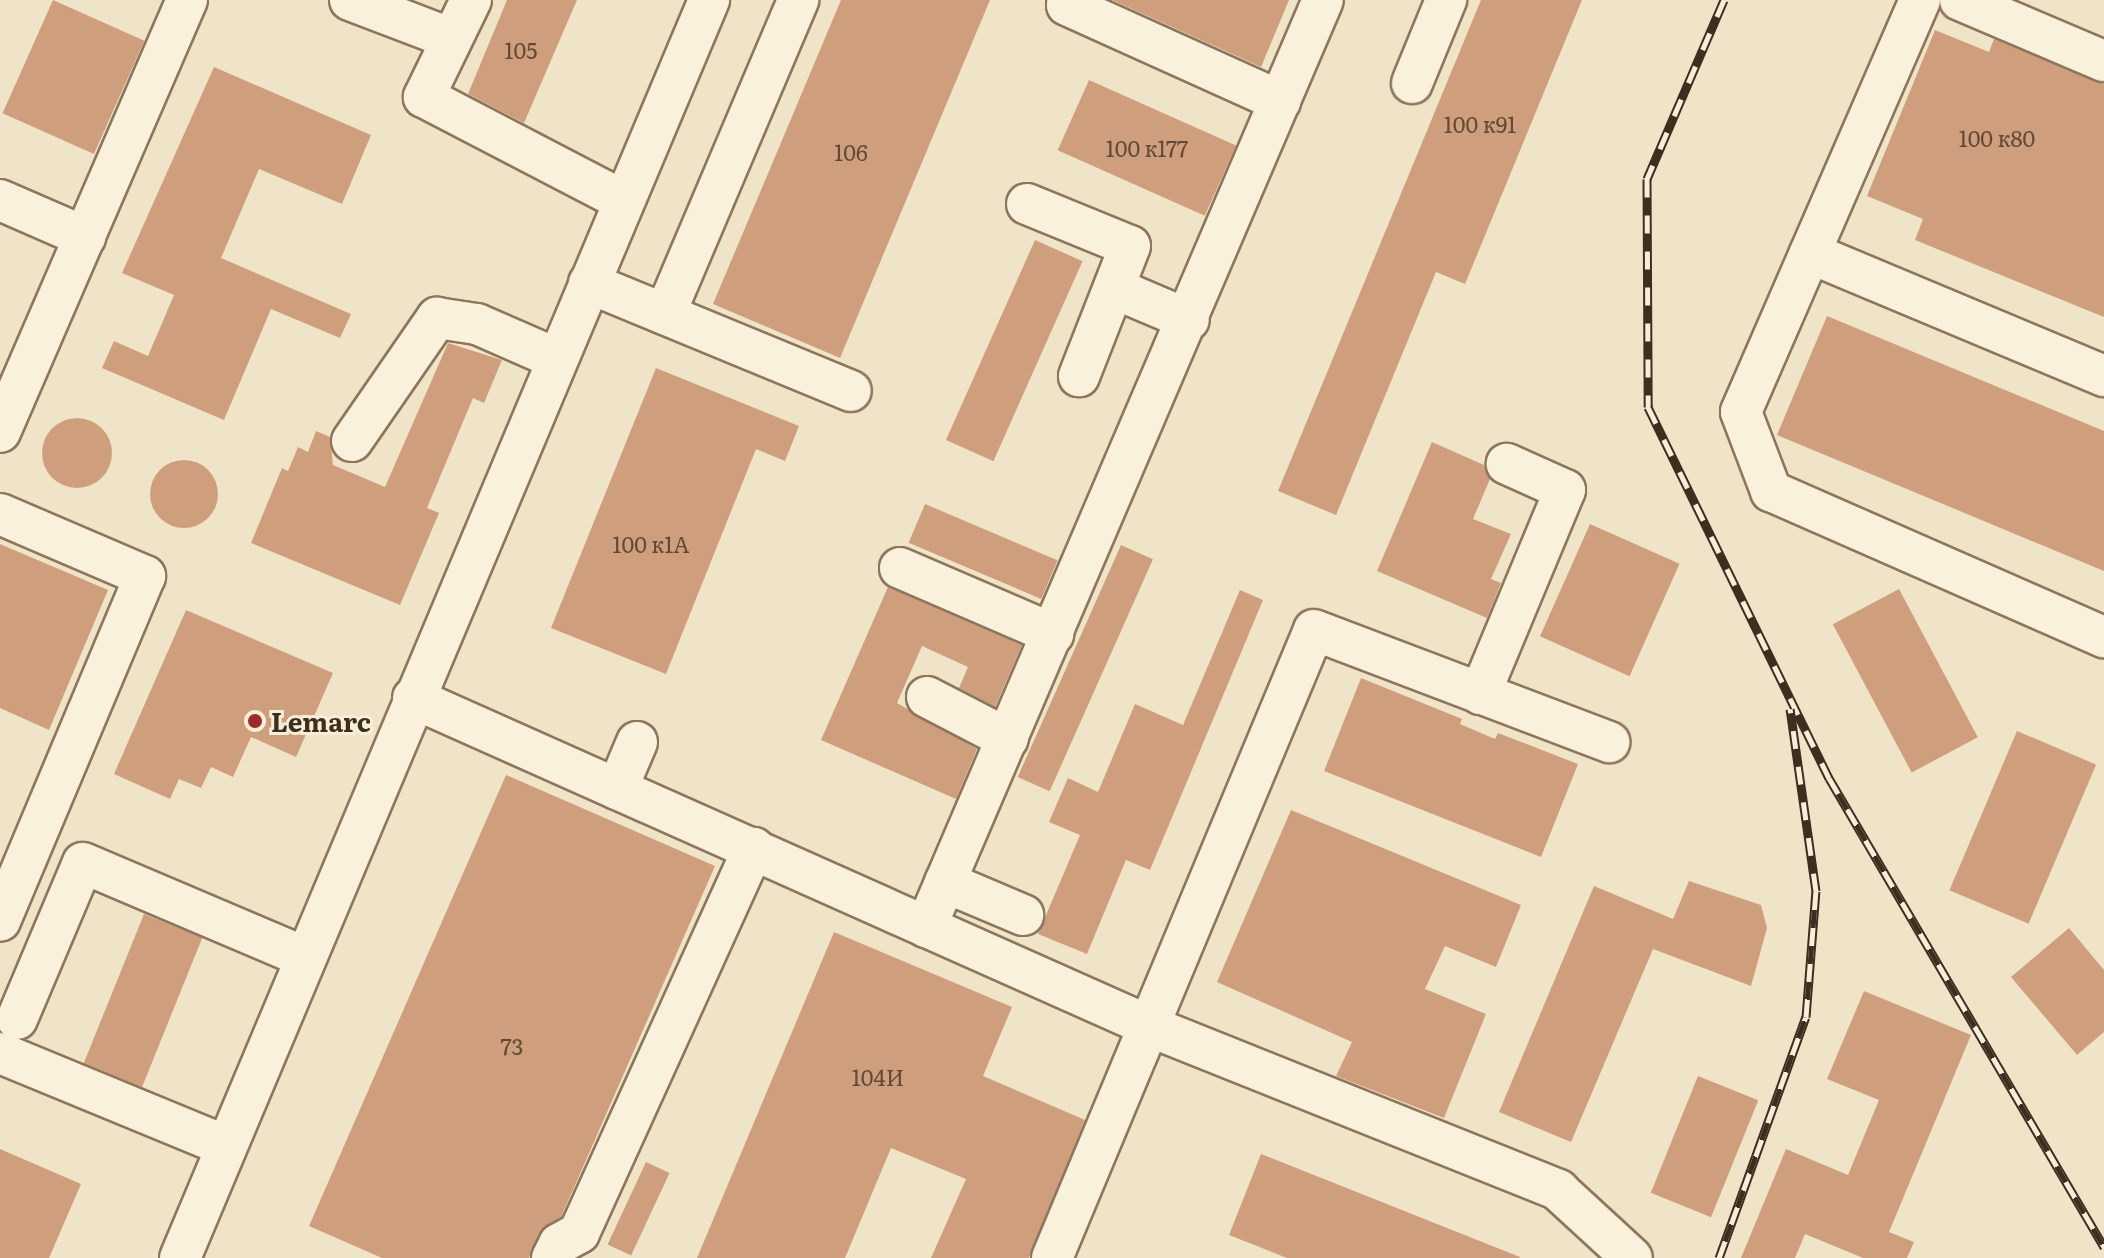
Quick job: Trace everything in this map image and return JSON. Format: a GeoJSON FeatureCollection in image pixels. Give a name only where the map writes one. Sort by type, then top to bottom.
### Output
{"type":"FeatureCollection","features":[{"type":"Feature","properties":{"kind":"lane"},"geometry":{"type":"LineString","coordinates":[[0,432],[187,0]]}},
{"type":"Feature","properties":{"kind":"lane"},"geometry":{"type":"LineString","coordinates":[[350,0],[452,39]]}},
{"type":"Feature","properties":{"kind":"lane"},"geometry":{"type":"LineString","coordinates":[[471,0],[424,97],[624,201]]}},
{"type":"Feature","properties":{"kind":"lane"},"geometry":{"type":"LineString","coordinates":[[180,1258],[709,0]]}},
{"type":"Feature","properties":{"kind":"lane"},"geometry":{"type":"LineString","coordinates":[[665,314],[798,0]]}},
{"type":"Feature","properties":{"kind":"lane"},"geometry":{"type":"LineString","coordinates":[[1068,0],[1067,5],[1280,101]]}},
{"type":"Feature","properties":{"kind":"lane"},"geometry":{"type":"LineString","coordinates":[[926,927],[1189,320],[1323,0]]}},
{"type":"Feature","properties":{"kind":"lane"},"geometry":{"type":"LineString","coordinates":[[1412,83],[1446,0]]}},
{"type":"Feature","properties":{"kind":"lane"},"geometry":{"type":"LineString","coordinates":[[1920,0],[1741,412],[1771,491],[2104,637]]}},
{"type":"Feature","properties":{"kind":"lane"},"geometry":{"type":"LineString","coordinates":[[1960,0],[2104,61]]}},
{"type":"Feature","properties":{"kind":"lane"},"geometry":{"type":"LineString","coordinates":[[0,200],[85,237]]}},
{"type":"Feature","properties":{"kind":"lane"},"geometry":{"type":"LineString","coordinates":[[1027,204],[1130,246],[1116,289],[1079,376]]}},
{"type":"Feature","properties":{"kind":"lane"},"geometry":{"type":"LineString","coordinates":[[1810,253],[2104,376]]}},
{"type":"Feature","properties":{"kind":"lane"},"geometry":{"type":"LineString","coordinates":[[589,283],[851,391]]}},
{"type":"Feature","properties":{"kind":"lane"},"geometry":{"type":"LineString","coordinates":[[1116,289],[1189,320]]}},
{"type":"Feature","properties":{"kind":"lane"},"geometry":{"type":"LineString","coordinates":[[352,441],[437,318],[477,324],[557,359]]}},
{"type":"Feature","properties":{"kind":"lane"},"geometry":{"type":"LineString","coordinates":[[1480,694],[1565,490],[1507,464]]}},
{"type":"Feature","properties":{"kind":"lane"},"geometry":{"type":"LineString","coordinates":[[0,514],[145,576],[0,921]]}},
{"type":"Feature","properties":{"kind":"lane"},"geometry":{"type":"LineString","coordinates":[[900,568],[1053,634]]}},
{"type":"Feature","properties":{"kind":"lane"},"geometry":{"type":"LineString","coordinates":[[1052,1258],[1314,630],[1609,742]]}},
{"type":"Feature","properties":{"kind":"lane"},"geometry":{"type":"LineString","coordinates":[[927,697],[1008,739]]}},
{"type":"Feature","properties":{"kind":"lane"},"geometry":{"type":"LineString","coordinates":[[413,698],[1149,1026],[1558,1190],[1632,1258]]}},
{"type":"Feature","properties":{"kind":"lane"},"geometry":{"type":"LineString","coordinates":[[617,789],[637,742]]}},
{"type":"Feature","properties":{"kind":"lane"},"geometry":{"type":"LineString","coordinates":[[568,1253],[754,849]]}},
{"type":"Feature","properties":{"kind":"lane"},"geometry":{"type":"LineString","coordinates":[[226,1146],[9,1036],[83,863],[304,957]]}},
{"type":"Feature","properties":{"kind":"lane"},"geometry":{"type":"LineString","coordinates":[[945,882],[1023,915]]}},
{"type":"Feature","properties":{"kind":"building"},"geometry":{"type":"Polygon","coordinates":[[[53,0],[144,41],[94,154],[3,113],[53,0]]]}},
{"type":"Feature","properties":{"kind":"building"},"geometry":{"type":"Polygon","coordinates":[[[507,0],[577,0],[524,123],[468,94],[507,0]]]}},
{"type":"Feature","properties":{"kind":"building"},"geometry":{"type":"Polygon","coordinates":[[[841,0],[990,0],[840,358],[713,304],[841,0]]]}},
{"type":"Feature","properties":{"kind":"building"},"geometry":{"type":"Polygon","coordinates":[[[1112,0],[1289,0],[1261,67],[1112,0]]]}},
{"type":"Feature","properties":{"kind":"building"},"geometry":{"type":"Polygon","coordinates":[[[1481,0],[1582,0],[1465,284],[1436,272],[1336,515],[1278,491],[1481,0]]]}},
{"type":"Feature","properties":{"kind":"building"},"geometry":{"type":"Polygon","coordinates":[[[1935,30],[1989,52],[1994,39],[2104,84],[2104,317],[1915,240],[1923,219],[1867,196],[1935,30]]]}},
{"type":"Feature","properties":{"kind":"building"},"geometry":{"type":"Polygon","coordinates":[[[214,67],[371,135],[342,204],[259,169],[221,258],[351,314],[340,338],[271,309],[224,420],[102,368],[114,341],[148,356],[174,295],[122,273],[214,67]]]}},
{"type":"Feature","properties":{"kind":"building"},"geometry":{"type":"Polygon","coordinates":[[[1089,80],[1236,145],[1205,216],[1058,150],[1089,80]]]}},
{"type":"Feature","properties":{"kind":"building"},"geometry":{"type":"Polygon","coordinates":[[[1035,240],[1083,261],[993,461],[946,440],[1035,240]]]}},
{"type":"Feature","properties":{"kind":"building"},"geometry":{"type":"Polygon","coordinates":[[[1827,316],[2104,431],[2104,571],[1777,435],[1827,316]]]}},
{"type":"Feature","properties":{"kind":"building"},"geometry":{"type":"Polygon","coordinates":[[[448,343],[502,360],[484,403],[473,398],[427,508],[439,513],[400,605],[251,543],[282,468],[288,471],[298,447],[308,452],[316,431],[330,437],[333,465],[385,487],[448,343]]]}},
{"type":"Feature","properties":{"kind":"building"},"geometry":{"type":"Polygon","coordinates":[[[656,368],[799,426],[785,461],[756,449],[666,674],[551,628],[656,368]]]}},
{"type":"Feature","properties":{"kind":"building"},"geometry":{"type":"Polygon","coordinates":[[[70,418],[84,418],[106,433],[112,453],[110,466],[102,478],[84,488],[70,488],[48,473],[42,460],[42,446],[57,424],[70,418]]]}},
{"type":"Feature","properties":{"kind":"building"},"geometry":{"type":"Polygon","coordinates":[[[1432,442],[1484,465],[1490,479],[1473,519],[1511,534],[1491,579],[1501,583],[1487,618],[1377,571],[1432,442]]]}},
{"type":"Feature","properties":{"kind":"building"},"geometry":{"type":"Polygon","coordinates":[[[184,460],[208,470],[218,494],[208,518],[184,528],[160,518],[150,494],[160,470],[184,460]]]}},
{"type":"Feature","properties":{"kind":"building"},"geometry":{"type":"Polygon","coordinates":[[[925,504],[1058,560],[1041,599],[909,543],[925,504]]]}},
{"type":"Feature","properties":{"kind":"building"},"geometry":{"type":"Polygon","coordinates":[[[1590,524],[1680,564],[1629,676],[1540,636],[1590,524]]]}},
{"type":"Feature","properties":{"kind":"building"},"geometry":{"type":"Polygon","coordinates":[[[0,544],[108,590],[49,730],[0,708],[0,544]]]}},
{"type":"Feature","properties":{"kind":"building"},"geometry":{"type":"Polygon","coordinates":[[[1121,545],[1153,559],[1050,791],[1018,777],[1121,545]]]}},
{"type":"Feature","properties":{"kind":"building"},"geometry":{"type":"Polygon","coordinates":[[[888,587],[1022,645],[995,707],[959,688],[968,667],[922,646],[897,703],[977,749],[956,799],[821,740],[888,587]]]}},
{"type":"Feature","properties":{"kind":"building"},"geometry":{"type":"Polygon","coordinates":[[[1899,589],[1978,737],[1912,773],[1833,624],[1899,589]]]}},
{"type":"Feature","properties":{"kind":"building"},"geometry":{"type":"Polygon","coordinates":[[[1240,590],[1263,600],[1150,870],[1126,860],[1087,954],[1038,934],[1080,835],[1049,822],[1068,778],[1098,792],[1135,704],[1183,725],[1240,590]]]}},
{"type":"Feature","properties":{"kind":"building"},"geometry":{"type":"Polygon","coordinates":[[[186,610],[333,673],[296,757],[251,737],[233,777],[211,767],[201,788],[179,779],[170,799],[114,774],[186,610]]]}},
{"type":"Feature","properties":{"kind":"building"},"geometry":{"type":"Polygon","coordinates":[[[1361,678],[1462,719],[1460,724],[1495,739],[1498,733],[1578,764],[1541,857],[1324,771],[1361,678]]]}},
{"type":"Feature","properties":{"kind":"building"},"geometry":{"type":"Polygon","coordinates":[[[2017,731],[2096,765],[2029,924],[1949,890],[2017,731]]]}},
{"type":"Feature","properties":{"kind":"building"},"geometry":{"type":"Polygon","coordinates":[[[506,775],[715,866],[561,1217],[539,1233],[529,1258],[382,1258],[309,1226],[506,775]]]}},
{"type":"Feature","properties":{"kind":"building"},"geometry":{"type":"Polygon","coordinates":[[[1291,810],[1521,905],[1496,967],[1445,946],[1425,989],[1486,1014],[1444,1118],[1336,1076],[1352,1042],[1217,982],[1291,810]]]}},
{"type":"Feature","properties":{"kind":"building"},"geometry":{"type":"Polygon","coordinates":[[[1689,881],[1761,905],[1767,928],[1751,986],[1653,949],[1571,1142],[1499,1112],[1594,886],[1673,919],[1689,881]]]}},
{"type":"Feature","properties":{"kind":"building"},"geometry":{"type":"Polygon","coordinates":[[[144,914],[202,938],[142,1087],[84,1063],[144,914]]]}},
{"type":"Feature","properties":{"kind":"building"},"geometry":{"type":"Polygon","coordinates":[[[2069,928],[2104,970],[2104,1032],[2077,1055],[2011,977],[2069,928]]]}},
{"type":"Feature","properties":{"kind":"building"},"geometry":{"type":"Polygon","coordinates":[[[834,932],[1012,1007],[983,1076],[1085,1120],[1029,1258],[931,1258],[966,1179],[891,1148],[845,1258],[697,1258],[834,932]]]}},
{"type":"Feature","properties":{"kind":"building"},"geometry":{"type":"Polygon","coordinates":[[[1864,991],[1971,1035],[1889,1232],[1914,1242],[1907,1258],[1863,1258],[1805,1234],[1795,1258],[1741,1258],[1786,1149],[1848,1175],[1879,1100],[1827,1079],[1864,991]]]}},
{"type":"Feature","properties":{"kind":"building"},"geometry":{"type":"Polygon","coordinates":[[[1698,1076],[1758,1100],[1711,1217],[1651,1193],[1698,1076]]]}},
{"type":"Feature","properties":{"kind":"building"},"geometry":{"type":"Polygon","coordinates":[[[0,1149],[81,1184],[49,1258],[0,1258],[0,1149]]]}},
{"type":"Feature","properties":{"kind":"building"},"geometry":{"type":"Polygon","coordinates":[[[1261,1154],[1520,1258],[1287,1258],[1229,1235],[1261,1154]]]}},
{"type":"Feature","properties":{"kind":"building"},"geometry":{"type":"Polygon","coordinates":[[[646,1162],[670,1173],[631,1255],[608,1244],[646,1162]]]}},
{"type":"Feature","properties":{"kind":"railway"},"geometry":{"type":"LineString","coordinates":[[1724,0],[1647,179],[1648,407],[1829,778],[2104,1247]]}},
{"type":"Feature","properties":{"kind":"railway"},"geometry":{"type":"LineString","coordinates":[[1719,1258],[1806,1017],[1816,891],[1790,709]]}},
{"type":"Feature","properties":{"kind":"place","name":"Lemarc"},"geometry":{"type":"Point","coordinates":[255,721]}}]}
